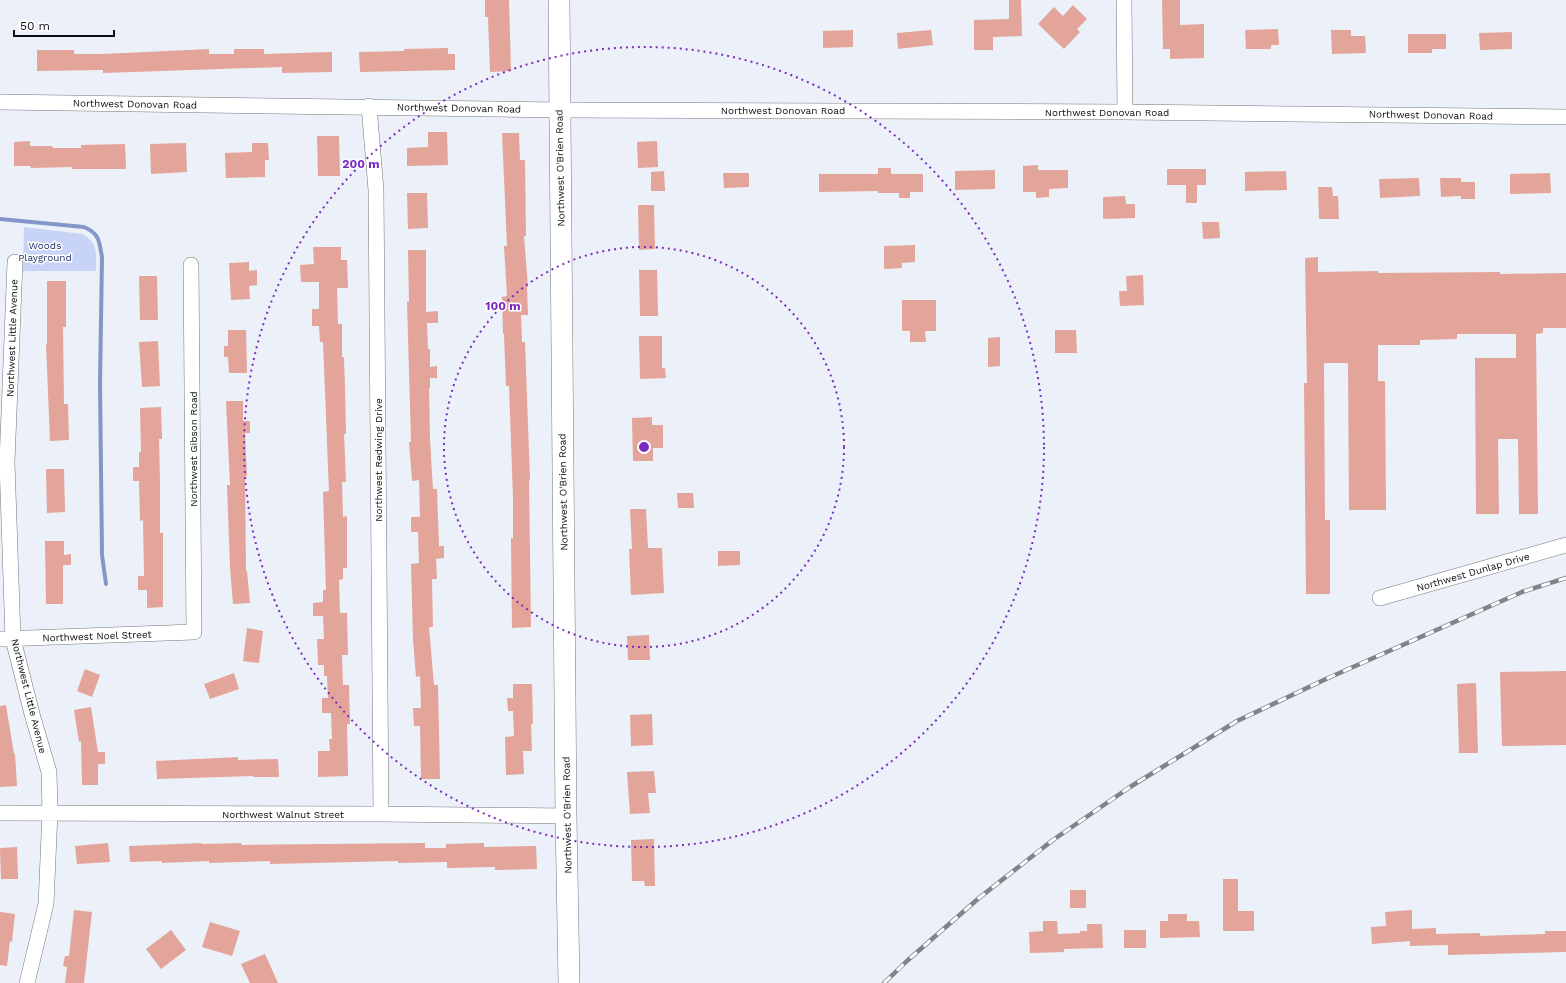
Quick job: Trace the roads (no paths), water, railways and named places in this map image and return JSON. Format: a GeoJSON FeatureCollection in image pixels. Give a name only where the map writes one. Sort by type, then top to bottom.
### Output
{"type":"FeatureCollection","features":[{"type":"Feature","properties":{"kind":"street","name":"Northwest O'Brien Road"},"geometry":{"type":"LineString","coordinates":[[559,0],[566,816],[569,983]]}},
{"type":"Feature","properties":{"kind":"street"},"geometry":{"type":"LineString","coordinates":[[1124,0],[1125,112]]}},
{"type":"Feature","properties":{"kind":"street","name":"Northwest Donovan Road"},"geometry":{"type":"LineString","coordinates":[[0,102],[369,106],[560,110],[1125,112],[1566,117]]}},
{"type":"Feature","properties":{"kind":"street","name":"Northwest Redwing Drive"},"geometry":{"type":"LineString","coordinates":[[369,106],[376,190],[382,814]]}},
{"type":"Feature","properties":{"kind":"street","name":"Northwest Little Avenue"},"geometry":{"type":"LineString","coordinates":[[15,262],[4,462],[7,639],[32,714],[49,772],[50,812],[46,904],[27,983]]}},
{"type":"Feature","properties":{"kind":"street","name":"Northwest Gibson Road"},"geometry":{"type":"LineString","coordinates":[[191,265],[194,632]]}},
{"type":"Feature","properties":{"kind":"street","name":"Northwest Dunlap Drive"},"geometry":{"type":"LineString","coordinates":[[1380,598],[1566,545]]}},
{"type":"Feature","properties":{"kind":"street","name":"Northwest Noel Street"},"geometry":{"type":"LineString","coordinates":[[7,639],[194,632]]}},
{"type":"Feature","properties":{"kind":"street","name":"Northwest Walnut Street"},"geometry":{"type":"LineString","coordinates":[[0,813],[50,812],[566,816]]}},
{"type":"Feature","properties":{"kind":"waterway"},"geometry":{"type":"LineString","coordinates":[[0,219],[84,227],[93,232],[99,242],[102,257],[100,384],[102,555],[106,584]]}},
{"type":"Feature","properties":{"kind":"railway"},"geometry":{"type":"LineString","coordinates":[[884,983],[979,898],[1053,840],[1130,787],[1237,721],[1326,679],[1522,592],[1566,578]]}},
{"type":"Feature","properties":{"kind":"park label","name":"Woods Playground"},"geometry":{"type":"Point","coordinates":[45,250]}}]}
